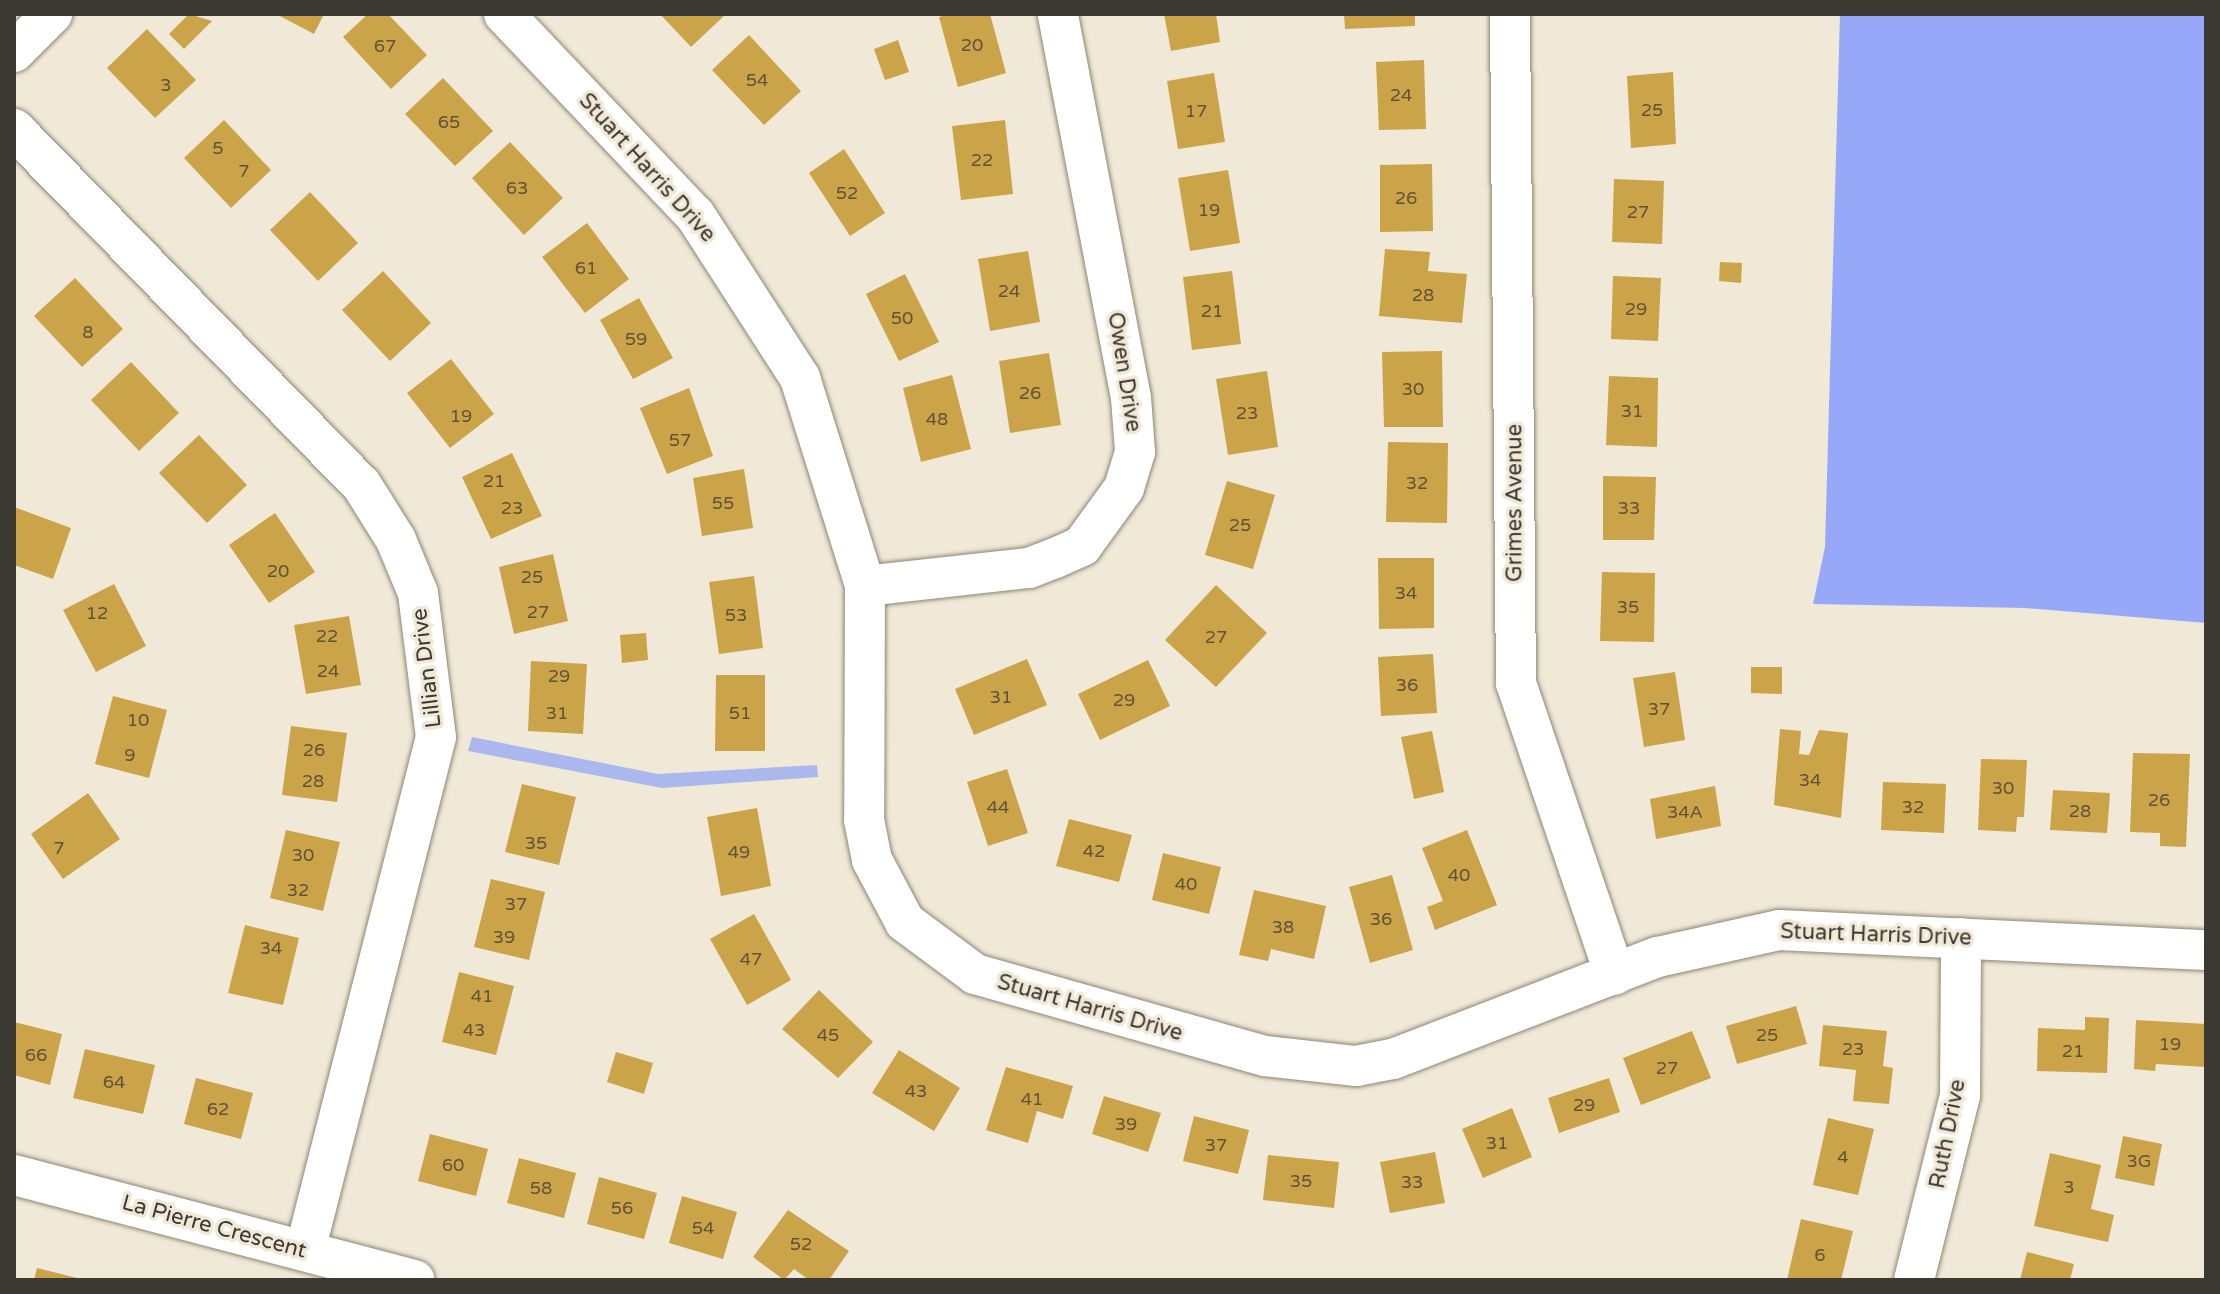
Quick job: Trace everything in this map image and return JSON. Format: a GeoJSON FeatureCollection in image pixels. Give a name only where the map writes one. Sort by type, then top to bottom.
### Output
{"type":"FeatureCollection","features":[{"type":"Feature","properties":{"kind":"street"},"geometry":{"type":"LineString","coordinates":[[14,52],[52,14]]}},
{"type":"Feature","properties":{"kind":"street","name":"Stuart Harris Drive"},"geometry":{"type":"LineString","coordinates":[[504,14],[695,215],[773,327],[831,465],[865,586],[864,820],[872,860],[905,922],[975,974],[1265,1056],[1356,1066],[1393,1059],[1615,975],[1726,938],[1779,930],[2206,950]]}},
{"type":"Feature","properties":{"kind":"street","name":"Owen Drive"},"geometry":{"type":"LineString","coordinates":[[865,586],[1029,568],[1053,559],[1082,546],[1124,488],[1135,452],[1131,398],[1058,14]]}},
{"type":"Feature","properties":{"kind":"street","name":"Grimes Avenue"},"geometry":{"type":"LineString","coordinates":[[1510,14],[1516,683],[1615,975]]}},
{"type":"Feature","properties":{"kind":"street","name":"Lillian Drive"},"geometry":{"type":"LineString","coordinates":[[14,129],[361,484],[396,540],[418,593],[436,737],[305,1251]]}},
{"type":"Feature","properties":{"kind":"street","name":"Ruth Drive"},"geometry":{"type":"LineString","coordinates":[[1914,1280],[1960,1095],[1961,938]]}},
{"type":"Feature","properties":{"kind":"street","name":"La Pierre Crescent"},"geometry":{"type":"LineString","coordinates":[[14,1175],[414,1280]]}},
{"type":"Feature","properties":{"kind":"shaded area"},"geometry":{"type":"Polygon","coordinates":[[[1840,14],[2206,14],[2206,623],[2026,608],[1813,604],[1825,547],[1840,14]]]}},
{"type":"Feature","properties":{"kind":"shaded area"},"geometry":{"type":"Polygon","coordinates":[[[472,737],[658,774],[817,765],[818,777],[662,788],[468,751],[472,737]]]}},
{"type":"Feature","properties":{"kind":"building"},"geometry":{"type":"Polygon","coordinates":[[[189,14],[212,21],[184,49],[169,34],[189,14]]]}},
{"type":"Feature","properties":{"kind":"building"},"geometry":{"type":"Polygon","coordinates":[[[276,14],[324,14],[314,34],[276,14]]]}},
{"type":"Feature","properties":{"kind":"building"},"geometry":{"type":"Polygon","coordinates":[[[368,14],[388,14],[427,55],[391,89],[343,37],[368,14]]]}},
{"type":"Feature","properties":{"kind":"building"},"geometry":{"type":"Polygon","coordinates":[[[660,14],[726,14],[691,47],[660,14]]]}},
{"type":"Feature","properties":{"kind":"building"},"geometry":{"type":"Polygon","coordinates":[[[990,14],[1006,73],[958,87],[939,17],[990,14]]]}},
{"type":"Feature","properties":{"kind":"building"},"geometry":{"type":"Polygon","coordinates":[[[1164,14],[1216,14],[1220,42],[1171,51],[1164,14]]]}},
{"type":"Feature","properties":{"kind":"building"},"geometry":{"type":"Polygon","coordinates":[[[1344,14],[1415,14],[1415,26],[1345,29],[1344,14]]]}},
{"type":"Feature","properties":{"kind":"building"},"geometry":{"type":"Polygon","coordinates":[[[147,29],[196,80],[155,118],[107,68],[147,29]]]}},
{"type":"Feature","properties":{"kind":"building"},"geometry":{"type":"Polygon","coordinates":[[[749,35],[801,91],[764,125],[712,70],[749,35]]]}},
{"type":"Feature","properties":{"kind":"building"},"geometry":{"type":"Polygon","coordinates":[[[898,40],[909,72],[885,80],[874,49],[898,40]]]}},
{"type":"Feature","properties":{"kind":"building"},"geometry":{"type":"Polygon","coordinates":[[[1424,60],[1426,129],[1379,130],[1376,62],[1424,60]]]}},
{"type":"Feature","properties":{"kind":"building"},"geometry":{"type":"Polygon","coordinates":[[[1673,72],[1676,144],[1631,148],[1627,76],[1673,72]]]}},
{"type":"Feature","properties":{"kind":"building"},"geometry":{"type":"Polygon","coordinates":[[[1214,73],[1225,142],[1178,149],[1167,81],[1214,73]]]}},
{"type":"Feature","properties":{"kind":"building"},"geometry":{"type":"Polygon","coordinates":[[[443,78],[493,131],[455,166],[405,114],[443,78]]]}},
{"type":"Feature","properties":{"kind":"building"},"geometry":{"type":"Polygon","coordinates":[[[224,120],[271,170],[231,208],[184,158],[224,120]]]}},
{"type":"Feature","properties":{"kind":"building"},"geometry":{"type":"Polygon","coordinates":[[[1005,120],[1013,194],[961,200],[952,126],[1005,120]]]}},
{"type":"Feature","properties":{"kind":"building"},"geometry":{"type":"Polygon","coordinates":[[[510,142],[563,198],[524,235],[472,178],[510,142]]]}},
{"type":"Feature","properties":{"kind":"building"},"geometry":{"type":"Polygon","coordinates":[[[844,149],[885,213],[850,236],[809,173],[844,149]]]}},
{"type":"Feature","properties":{"kind":"building"},"geometry":{"type":"Polygon","coordinates":[[[1432,164],[1433,231],[1380,232],[1380,165],[1432,164]]]}},
{"type":"Feature","properties":{"kind":"building"},"geometry":{"type":"Polygon","coordinates":[[[1228,170],[1240,243],[1190,251],[1178,178],[1228,170]]]}},
{"type":"Feature","properties":{"kind":"building"},"geometry":{"type":"Polygon","coordinates":[[[1614,179],[1664,181],[1662,244],[1612,242],[1614,179]]]}},
{"type":"Feature","properties":{"kind":"building"},"geometry":{"type":"Polygon","coordinates":[[[310,192],[358,243],[318,281],[270,230],[310,192]]]}},
{"type":"Feature","properties":{"kind":"building"},"geometry":{"type":"Polygon","coordinates":[[[587,223],[629,279],[585,313],[542,257],[587,223]]]}},
{"type":"Feature","properties":{"kind":"building"},"geometry":{"type":"Polygon","coordinates":[[[1385,249],[1430,252],[1428,271],[1467,274],[1462,323],[1379,316],[1385,249]]]}},
{"type":"Feature","properties":{"kind":"building"},"geometry":{"type":"Polygon","coordinates":[[[1028,251],[1040,322],[990,331],[978,259],[1028,251]]]}},
{"type":"Feature","properties":{"kind":"building"},"geometry":{"type":"Polygon","coordinates":[[[1720,262],[1742,263],[1741,283],[1719,281],[1720,262]]]}},
{"type":"Feature","properties":{"kind":"building"},"geometry":{"type":"Polygon","coordinates":[[[383,271],[431,323],[390,361],[342,310],[383,271]]]}},
{"type":"Feature","properties":{"kind":"building"},"geometry":{"type":"Polygon","coordinates":[[[1232,271],[1241,344],[1192,350],[1183,277],[1232,271]]]}},
{"type":"Feature","properties":{"kind":"building"},"geometry":{"type":"Polygon","coordinates":[[[905,274],[939,342],[899,361],[866,294],[905,274]]]}},
{"type":"Feature","properties":{"kind":"building"},"geometry":{"type":"Polygon","coordinates":[[[1613,276],[1661,278],[1658,341],[1611,339],[1613,276]]]}},
{"type":"Feature","properties":{"kind":"building"},"geometry":{"type":"Polygon","coordinates":[[[75,278],[123,329],[82,367],[34,316],[75,278]]]}},
{"type":"Feature","properties":{"kind":"building"},"geometry":{"type":"Polygon","coordinates":[[[639,298],[673,358],[633,379],[600,320],[639,298]]]}},
{"type":"Feature","properties":{"kind":"building"},"geometry":{"type":"Polygon","coordinates":[[[1442,351],[1443,427],[1384,427],[1382,352],[1442,351]]]}},
{"type":"Feature","properties":{"kind":"building"},"geometry":{"type":"Polygon","coordinates":[[[1049,353],[1061,425],[1010,433],[999,361],[1049,353]]]}},
{"type":"Feature","properties":{"kind":"building"},"geometry":{"type":"Polygon","coordinates":[[[451,359],[494,414],[450,448],[407,393],[451,359]]]}},
{"type":"Feature","properties":{"kind":"building"},"geometry":{"type":"Polygon","coordinates":[[[131,362],[179,413],[139,451],[91,400],[131,362]]]}},
{"type":"Feature","properties":{"kind":"building"},"geometry":{"type":"Polygon","coordinates":[[[1267,371],[1278,447],[1228,455],[1216,379],[1267,371]]]}},
{"type":"Feature","properties":{"kind":"building"},"geometry":{"type":"Polygon","coordinates":[[[952,375],[971,449],[921,462],[903,388],[952,375]]]}},
{"type":"Feature","properties":{"kind":"building"},"geometry":{"type":"Polygon","coordinates":[[[1609,376],[1658,378],[1657,447],[1606,445],[1609,376]]]}},
{"type":"Feature","properties":{"kind":"building"},"geometry":{"type":"Polygon","coordinates":[[[689,388],[713,456],[667,474],[640,408],[689,388]]]}},
{"type":"Feature","properties":{"kind":"building"},"geometry":{"type":"Polygon","coordinates":[[[199,435],[247,485],[207,523],[159,473],[199,435]]]}},
{"type":"Feature","properties":{"kind":"building"},"geometry":{"type":"Polygon","coordinates":[[[1388,442],[1448,443],[1447,523],[1386,522],[1388,442]]]}},
{"type":"Feature","properties":{"kind":"building"},"geometry":{"type":"Polygon","coordinates":[[[512,453],[542,516],[491,539],[462,477],[512,453]]]}},
{"type":"Feature","properties":{"kind":"building"},"geometry":{"type":"Polygon","coordinates":[[[744,469],[753,528],[702,536],[693,478],[744,469]]]}},
{"type":"Feature","properties":{"kind":"building"},"geometry":{"type":"Polygon","coordinates":[[[1603,476],[1656,477],[1654,540],[1603,540],[1603,476]]]}},
{"type":"Feature","properties":{"kind":"building"},"geometry":{"type":"Polygon","coordinates":[[[1227,481],[1275,495],[1253,569],[1205,555],[1227,481]]]}},
{"type":"Feature","properties":{"kind":"building"},"geometry":{"type":"Polygon","coordinates":[[[14,507],[71,528],[53,579],[14,565],[14,507]]]}},
{"type":"Feature","properties":{"kind":"building"},"geometry":{"type":"Polygon","coordinates":[[[275,513],[315,572],[269,603],[229,545],[275,513]]]}},
{"type":"Feature","properties":{"kind":"building"},"geometry":{"type":"Polygon","coordinates":[[[553,554],[568,621],[514,634],[499,567],[553,554]]]}},
{"type":"Feature","properties":{"kind":"building"},"geometry":{"type":"Polygon","coordinates":[[[1378,558],[1434,558],[1434,628],[1379,629],[1378,558]]]}},
{"type":"Feature","properties":{"kind":"building"},"geometry":{"type":"Polygon","coordinates":[[[1602,572],[1655,573],[1654,642],[1600,641],[1602,572]]]}},
{"type":"Feature","properties":{"kind":"building"},"geometry":{"type":"Polygon","coordinates":[[[754,576],[763,648],[719,654],[709,582],[754,576]]]}},
{"type":"Feature","properties":{"kind":"building"},"geometry":{"type":"Polygon","coordinates":[[[114,584],[146,646],[96,672],[63,610],[114,584]]]}},
{"type":"Feature","properties":{"kind":"building"},"geometry":{"type":"Polygon","coordinates":[[[1216,585],[1267,633],[1216,687],[1165,640],[1216,585]]]}},
{"type":"Feature","properties":{"kind":"building"},"geometry":{"type":"Polygon","coordinates":[[[349,616],[361,685],[306,694],[294,625],[349,616]]]}},
{"type":"Feature","properties":{"kind":"building"},"geometry":{"type":"Polygon","coordinates":[[[646,633],[648,660],[622,663],[620,635],[646,633]]]}},
{"type":"Feature","properties":{"kind":"building"},"geometry":{"type":"Polygon","coordinates":[[[1433,654],[1437,713],[1381,716],[1378,657],[1433,654]]]}},
{"type":"Feature","properties":{"kind":"building"},"geometry":{"type":"Polygon","coordinates":[[[1027,659],[1047,705],[974,735],[955,689],[1027,659]]]}},
{"type":"Feature","properties":{"kind":"building"},"geometry":{"type":"Polygon","coordinates":[[[1148,660],[1170,706],[1100,740],[1078,694],[1148,660]]]}},
{"type":"Feature","properties":{"kind":"building"},"geometry":{"type":"Polygon","coordinates":[[[531,661],[587,664],[583,734],[528,731],[531,661]]]}},
{"type":"Feature","properties":{"kind":"building"},"geometry":{"type":"Polygon","coordinates":[[[1751,667],[1782,667],[1782,694],[1751,693],[1751,667]]]}},
{"type":"Feature","properties":{"kind":"building"},"geometry":{"type":"Polygon","coordinates":[[[1675,672],[1685,740],[1644,747],[1633,678],[1675,672]]]}},
{"type":"Feature","properties":{"kind":"building"},"geometry":{"type":"Polygon","coordinates":[[[716,675],[765,675],[765,751],[715,751],[716,675]]]}},
{"type":"Feature","properties":{"kind":"building"},"geometry":{"type":"Polygon","coordinates":[[[113,696],[167,710],[149,778],[95,764],[113,696]]]}},
{"type":"Feature","properties":{"kind":"building"},"geometry":{"type":"Polygon","coordinates":[[[291,726],[347,733],[337,802],[282,795],[291,726]]]}},
{"type":"Feature","properties":{"kind":"building"},"geometry":{"type":"Polygon","coordinates":[[[1780,729],[1801,731],[1799,754],[1809,755],[1819,730],[1848,733],[1841,818],[1774,805],[1780,729]]]}},
{"type":"Feature","properties":{"kind":"building"},"geometry":{"type":"Polygon","coordinates":[[[1432,731],[1444,792],[1414,799],[1401,737],[1432,731]]]}},
{"type":"Feature","properties":{"kind":"building"},"geometry":{"type":"Polygon","coordinates":[[[2133,753],[2190,754],[2186,847],[2160,846],[2160,833],[2130,832],[2133,753]]]}},
{"type":"Feature","properties":{"kind":"building"},"geometry":{"type":"Polygon","coordinates":[[[1981,759],[2027,760],[2024,817],[2017,817],[2016,832],[1978,830],[1981,759]]]}},
{"type":"Feature","properties":{"kind":"building"},"geometry":{"type":"Polygon","coordinates":[[[1007,769],[1028,833],[988,846],[967,782],[1007,769]]]}},
{"type":"Feature","properties":{"kind":"building"},"geometry":{"type":"Polygon","coordinates":[[[1883,782],[1946,784],[1944,833],[1881,830],[1883,782]]]}},
{"type":"Feature","properties":{"kind":"building"},"geometry":{"type":"Polygon","coordinates":[[[522,784],[576,797],[559,865],[505,852],[522,784]]]}},
{"type":"Feature","properties":{"kind":"building"},"geometry":{"type":"Polygon","coordinates":[[[1715,786],[1721,826],[1656,839],[1650,799],[1715,786]]]}},
{"type":"Feature","properties":{"kind":"building"},"geometry":{"type":"Polygon","coordinates":[[[2053,790],[2110,793],[2107,833],[2050,830],[2053,790]]]}},
{"type":"Feature","properties":{"kind":"building"},"geometry":{"type":"Polygon","coordinates":[[[88,793],[120,839],[63,879],[31,834],[88,793]]]}},
{"type":"Feature","properties":{"kind":"building"},"geometry":{"type":"Polygon","coordinates":[[[757,808],[771,886],[721,896],[707,817],[757,808]]]}},
{"type":"Feature","properties":{"kind":"building"},"geometry":{"type":"Polygon","coordinates":[[[1069,819],[1132,835],[1119,882],[1056,866],[1069,819]]]}},
{"type":"Feature","properties":{"kind":"building"},"geometry":{"type":"Polygon","coordinates":[[[286,830],[340,842],[323,911],[270,898],[286,830]]]}},
{"type":"Feature","properties":{"kind":"building"},"geometry":{"type":"Polygon","coordinates":[[[1467,830],[1497,905],[1435,930],[1427,907],[1443,901],[1422,848],[1467,830]]]}},
{"type":"Feature","properties":{"kind":"building"},"geometry":{"type":"Polygon","coordinates":[[[1163,853],[1221,867],[1209,914],[1152,900],[1163,853]]]}},
{"type":"Feature","properties":{"kind":"building"},"geometry":{"type":"Polygon","coordinates":[[[1392,875],[1413,950],[1370,963],[1349,887],[1392,875]]]}},
{"type":"Feature","properties":{"kind":"building"},"geometry":{"type":"Polygon","coordinates":[[[491,879],[545,892],[529,960],[474,947],[491,879]]]}},
{"type":"Feature","properties":{"kind":"building"},"geometry":{"type":"Polygon","coordinates":[[[1254,890],[1326,906],[1314,959],[1271,949],[1268,961],[1239,955],[1254,890]]]}},
{"type":"Feature","properties":{"kind":"building"},"geometry":{"type":"Polygon","coordinates":[[[754,914],[791,980],[747,1005],[710,939],[754,914]]]}},
{"type":"Feature","properties":{"kind":"building"},"geometry":{"type":"Polygon","coordinates":[[[245,925],[299,938],[283,1005],[228,993],[245,925]]]}},
{"type":"Feature","properties":{"kind":"building"},"geometry":{"type":"Polygon","coordinates":[[[459,972],[514,986],[496,1055],[442,1042],[459,972]]]}},
{"type":"Feature","properties":{"kind":"building"},"geometry":{"type":"Polygon","coordinates":[[[819,990],[873,1042],[838,1078],[782,1029],[819,990]]]}},
{"type":"Feature","properties":{"kind":"building"},"geometry":{"type":"Polygon","coordinates":[[[1796,1006],[1807,1044],[1737,1064],[1726,1026],[1796,1006]]]}},
{"type":"Feature","properties":{"kind":"building"},"geometry":{"type":"Polygon","coordinates":[[[2085,1017],[2109,1018],[2107,1073],[2037,1071],[2038,1028],[2085,1030],[2085,1017]]]}},
{"type":"Feature","properties":{"kind":"building"},"geometry":{"type":"Polygon","coordinates":[[[2136,1020],[2206,1024],[2206,1067],[2156,1064],[2155,1071],[2134,1069],[2136,1020]]]}},
{"type":"Feature","properties":{"kind":"building"},"geometry":{"type":"Polygon","coordinates":[[[14,1022],[62,1034],[50,1085],[14,1075],[14,1022]]]}},
{"type":"Feature","properties":{"kind":"building"},"geometry":{"type":"Polygon","coordinates":[[[1823,1025],[1887,1031],[1883,1066],[1893,1068],[1889,1104],[1853,1101],[1856,1070],[1819,1066],[1823,1025]]]}},
{"type":"Feature","properties":{"kind":"building"},"geometry":{"type":"Polygon","coordinates":[[[1692,1031],[1711,1078],[1641,1105],[1623,1058],[1692,1031]]]}},
{"type":"Feature","properties":{"kind":"building"},"geometry":{"type":"Polygon","coordinates":[[[85,1049],[155,1065],[143,1114],[73,1098],[85,1049]]]}},
{"type":"Feature","properties":{"kind":"building"},"geometry":{"type":"Polygon","coordinates":[[[899,1050],[960,1088],[934,1131],[872,1093],[899,1050]]]}},
{"type":"Feature","properties":{"kind":"building"},"geometry":{"type":"Polygon","coordinates":[[[616,1052],[653,1063],[644,1094],[607,1082],[616,1052]]]}},
{"type":"Feature","properties":{"kind":"building"},"geometry":{"type":"Polygon","coordinates":[[[1006,1067],[1073,1086],[1063,1119],[1037,1111],[1028,1143],[986,1130],[1006,1067]]]}},
{"type":"Feature","properties":{"kind":"building"},"geometry":{"type":"Polygon","coordinates":[[[196,1078],[253,1093],[241,1139],[184,1124],[196,1078]]]}},
{"type":"Feature","properties":{"kind":"building"},"geometry":{"type":"Polygon","coordinates":[[[1609,1078],[1620,1112],[1559,1133],[1548,1098],[1609,1078]]]}},
{"type":"Feature","properties":{"kind":"building"},"geometry":{"type":"Polygon","coordinates":[[[1104,1096],[1161,1113],[1148,1152],[1092,1134],[1104,1096]]]}},
{"type":"Feature","properties":{"kind":"building"},"geometry":{"type":"Polygon","coordinates":[[[1512,1108],[1532,1157],[1483,1178],[1462,1129],[1512,1108]]]}},
{"type":"Feature","properties":{"kind":"building"},"geometry":{"type":"Polygon","coordinates":[[[1194,1116],[1249,1130],[1238,1174],[1183,1161],[1194,1116]]]}},
{"type":"Feature","properties":{"kind":"building"},"geometry":{"type":"Polygon","coordinates":[[[1828,1118],[1874,1129],[1858,1195],[1813,1185],[1828,1118]]]}},
{"type":"Feature","properties":{"kind":"building"},"geometry":{"type":"Polygon","coordinates":[[[430,1134],[488,1149],[476,1196],[418,1181],[430,1134]]]}},
{"type":"Feature","properties":{"kind":"building"},"geometry":{"type":"Polygon","coordinates":[[[2123,1136],[2162,1144],[2154,1186],[2115,1178],[2123,1136]]]}},
{"type":"Feature","properties":{"kind":"building"},"geometry":{"type":"Polygon","coordinates":[[[1435,1152],[1445,1203],[1390,1213],[1380,1162],[1435,1152]]]}},
{"type":"Feature","properties":{"kind":"building"},"geometry":{"type":"Polygon","coordinates":[[[2050,1153],[2101,1165],[2091,1209],[2114,1215],[2108,1242],[2034,1226],[2050,1153]]]}},
{"type":"Feature","properties":{"kind":"building"},"geometry":{"type":"Polygon","coordinates":[[[1268,1155],[1339,1162],[1334,1208],[1263,1200],[1268,1155]]]}},
{"type":"Feature","properties":{"kind":"building"},"geometry":{"type":"Polygon","coordinates":[[[519,1158],[576,1173],[564,1218],[507,1203],[519,1158]]]}},
{"type":"Feature","properties":{"kind":"building"},"geometry":{"type":"Polygon","coordinates":[[[599,1177],[657,1193],[644,1239],[587,1224],[599,1177]]]}},
{"type":"Feature","properties":{"kind":"building"},"geometry":{"type":"Polygon","coordinates":[[[682,1196],[737,1212],[723,1259],[669,1243],[682,1196]]]}},
{"type":"Feature","properties":{"kind":"building"},"geometry":{"type":"Polygon","coordinates":[[[788,1210],[849,1251],[829,1280],[809,1280],[794,1269],[784,1280],[753,1257],[788,1210]]]}},
{"type":"Feature","properties":{"kind":"building"},"geometry":{"type":"Polygon","coordinates":[[[1801,1219],[1853,1231],[1841,1280],[1787,1280],[1801,1219]]]}},
{"type":"Feature","properties":{"kind":"building"},"geometry":{"type":"Polygon","coordinates":[[[2027,1252],[2074,1264],[2070,1280],[2020,1280],[2027,1252]]]}},
{"type":"Feature","properties":{"kind":"building"},"geometry":{"type":"Polygon","coordinates":[[[37,1268],[81,1279],[81,1280],[34,1280],[37,1268]]]}}]}
